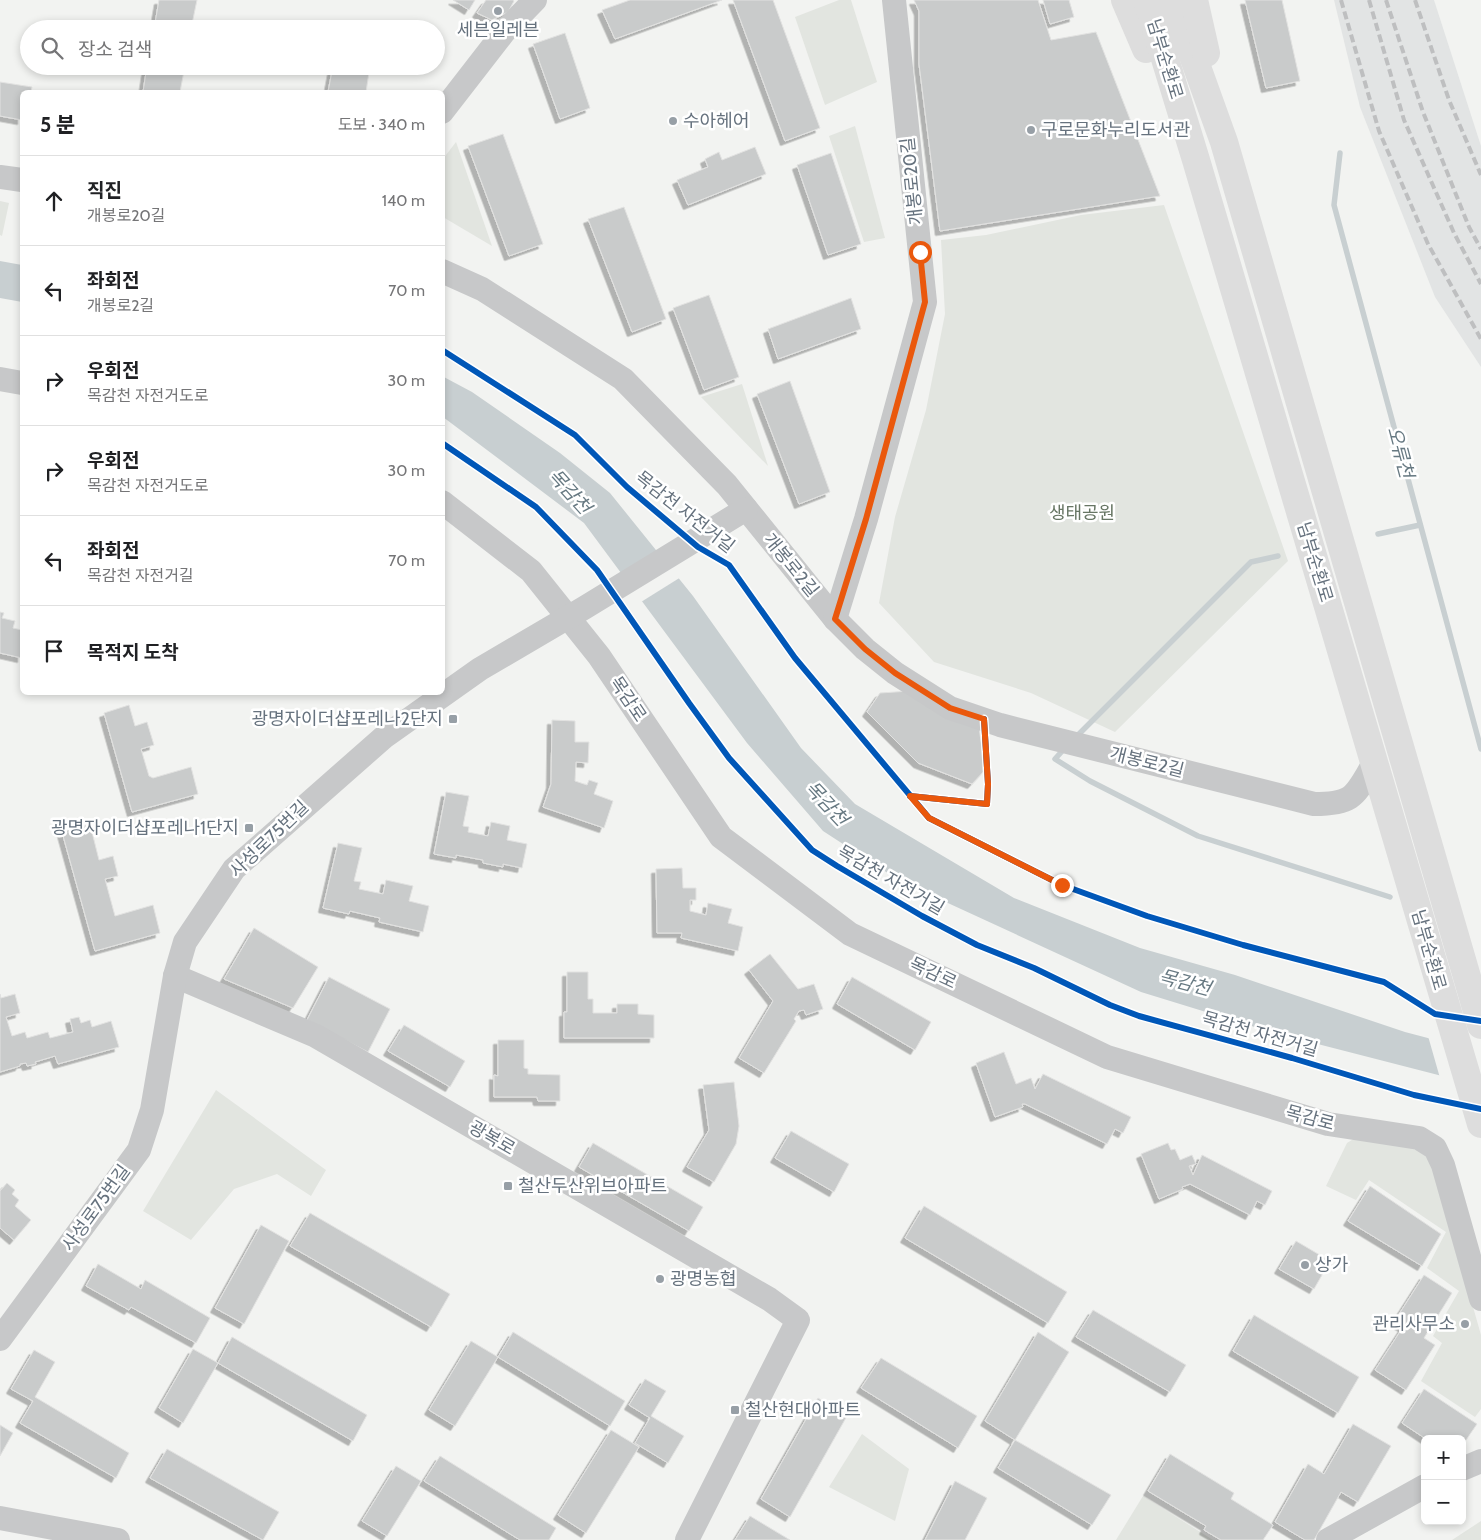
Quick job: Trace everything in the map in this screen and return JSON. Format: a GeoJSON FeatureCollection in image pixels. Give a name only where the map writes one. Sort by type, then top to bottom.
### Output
{"type":"FeatureCollection","features":[{"type":"Feature","properties":{"kind":"main road"},"geometry":{"type":"LineString","coordinates":[[1125,0],[1196,160]]}},
{"type":"Feature","properties":{"kind":"main road","name":"남부순환로"},"geometry":{"type":"LineString","coordinates":[[1147,0],[1481,1124]]}},
{"type":"Feature","properties":{"kind":"main road","name":"남부순환로"},"geometry":{"type":"LineString","coordinates":[[1173,0],[1224,142],[1481,1025]]}},
{"type":"Feature","properties":{"kind":"main road"},"geometry":{"type":"LineString","coordinates":[[1194,0],[1224,142]]}},
{"type":"Feature","properties":{"kind":"street"},"geometry":{"type":"LineString","coordinates":[[445,108],[504,32],[535,0]]}},
{"type":"Feature","properties":{"kind":"street","name":"개봉로20길"},"geometry":{"type":"LineString","coordinates":[[835,619],[866,519],[925,302],[894,0]]}},
{"type":"Feature","properties":{"kind":"street"},"geometry":{"type":"LineString","coordinates":[[0,177],[20,180]]}},
{"type":"Feature","properties":{"kind":"street","name":"개봉로2길"},"geometry":{"type":"LineString","coordinates":[[445,272],[482,290],[623,379],[727,485],[835,619],[865,649],[895,673],[950,708],[1000,725],[1314,804],[1333,804],[1351,798],[1374,763]]}},
{"type":"Feature","properties":{"kind":"street"},"geometry":{"type":"LineString","coordinates":[[0,379],[20,383]]}},
{"type":"Feature","properties":{"kind":"street","name":"목감로"},"geometry":{"type":"LineString","coordinates":[[445,504],[531,571],[576,613],[599,656],[721,837],[850,934],[1107,1056],[1328,1124],[1419,1138],[1435,1148],[1443,1165],[1474,1247],[1481,1299]]}},
{"type":"Feature","properties":{"kind":"street","name":"사성로75번길"},"geometry":{"type":"LineString","coordinates":[[445,693],[480,669],[746,509]]}},
{"type":"Feature","properties":{"kind":"street","name":"사성로75번길"},"geometry":{"type":"LineString","coordinates":[[0,1339],[139,1150],[152,1110],[175,976],[185,942],[234,869],[384,736],[443,695]]}},
{"type":"Feature","properties":{"kind":"street","name":"광복로"},"geometry":{"type":"LineString","coordinates":[[175,976],[316,1036],[769,1299],[798,1320],[687,1540]]}},
{"type":"Feature","properties":{"kind":"street"},"geometry":{"type":"LineString","coordinates":[[1466,1468],[1481,1461]]}},
{"type":"Feature","properties":{"kind":"street"},"geometry":{"type":"LineString","coordinates":[[1328,1540],[1421,1488]]}},
{"type":"Feature","properties":{"kind":"street"},"geometry":{"type":"LineString","coordinates":[[0,1518],[118,1540]]}},
{"type":"Feature","properties":{"kind":"shaded area"},"geometry":{"type":"Polygon","coordinates":[[[1334,0],[1434,0],[1481,146],[1481,367],[1435,297],[1360,107],[1334,0]]]}},
{"type":"Feature","properties":{"kind":"green space"},"geometry":{"type":"Polygon","coordinates":[[[839,0],[851,0],[877,82],[825,105],[795,17],[839,0]]]}},
{"type":"Feature","properties":{"kind":"green space"},"geometry":{"type":"Polygon","coordinates":[[[855,126],[885,238],[864,242],[829,136],[855,126]]]}},
{"type":"Feature","properties":{"kind":"green space"},"geometry":{"type":"Polygon","coordinates":[[[456,142],[492,246],[445,218],[445,156],[456,142]]]}},
{"type":"Feature","properties":{"kind":"green space"},"geometry":{"type":"Polygon","coordinates":[[[0,201],[9,203],[2,236],[0,235],[0,201]]]}},
{"type":"Feature","properties":{"kind":"green space","name":"생태공원"},"geometry":{"type":"Polygon","coordinates":[[[1164,205],[1288,561],[1115,732],[1031,693],[934,662],[879,603],[895,517],[926,410],[945,314],[941,240],[986,235],[1081,215],[1164,205]]]}},
{"type":"Feature","properties":{"kind":"green space"},"geometry":{"type":"Polygon","coordinates":[[[742,384],[768,466],[701,397],[742,384]]]}},
{"type":"Feature","properties":{"kind":"green space"},"geometry":{"type":"Polygon","coordinates":[[[216,1090],[326,1170],[311,1196],[277,1174],[234,1189],[191,1240],[143,1211],[216,1090]]]}},
{"type":"Feature","properties":{"kind":"green space"},"geometry":{"type":"Polygon","coordinates":[[[1360,1135],[1412,1147],[1425,1154],[1434,1170],[1481,1335],[1481,1409],[1475,1417],[1421,1381],[1442,1343],[1433,1336],[1459,1291],[1427,1268],[1446,1232],[1369,1180],[1356,1200],[1326,1186],[1347,1143],[1360,1135]]]}},
{"type":"Feature","properties":{"kind":"green space"},"geometry":{"type":"Polygon","coordinates":[[[862,1434],[909,1469],[895,1521],[829,1487],[862,1434]]]}},
{"type":"Feature","properties":{"kind":"green space"},"geometry":{"type":"Polygon","coordinates":[[[1143,1496],[1213,1540],[1116,1540],[1143,1496]]]}},
{"type":"Feature","properties":{"kind":"green space"},"geometry":{"type":"Polygon","coordinates":[[[1481,1521],[1481,1540],[1452,1540],[1481,1521]]]}},
{"type":"Feature","properties":{"kind":"water"},"geometry":{"type":"Polygon","coordinates":[[[0,261],[20,265],[20,302],[0,298],[0,261]]]}},
{"type":"Feature","properties":{"kind":"water","name":"목감천"},"geometry":{"type":"Polygon","coordinates":[[[445,378],[472,392],[560,453],[610,493],[693,596],[801,748],[855,804],[1014,898],[1140,948],[1235,975],[1405,1032],[1481,1052],[1481,1086],[1271,1032],[1141,992],[900,881],[823,831],[747,743],[584,523],[445,419],[445,378]]]}},
{"type":"Feature","properties":{"kind":"pier"},"geometry":{"type":"Polygon","coordinates":[[[660,551],[681,577],[641,602],[620,575],[660,551]]]}},
{"type":"Feature","properties":{"kind":"pier"},"geometry":{"type":"Polygon","coordinates":[[[1428,1036],[1481,1050],[1481,1089],[1440,1078],[1428,1036]]]}},
{"type":"Feature","properties":{"kind":"building"},"geometry":{"type":"Polygon","coordinates":[[[159,0],[197,0],[193,20],[156,20],[159,0]]]}},
{"type":"Feature","properties":{"kind":"building"},"geometry":{"type":"Polygon","coordinates":[[[453,0],[475,0],[469,10],[453,0]]]}},
{"type":"Feature","properties":{"kind":"building"},"geometry":{"type":"Polygon","coordinates":[[[486,0],[514,1],[508,12],[492,20],[477,13],[486,0]]]}},
{"type":"Feature","properties":{"kind":"building"},"geometry":{"type":"Polygon","coordinates":[[[630,0],[722,0],[615,39],[602,10],[630,0]]]}},
{"type":"Feature","properties":{"kind":"building"},"geometry":{"type":"Polygon","coordinates":[[[733,0],[773,0],[820,128],[785,141],[733,0]]]}},
{"type":"Feature","properties":{"kind":"building","name":"구로문화누리도서관"},"geometry":{"type":"Polygon","coordinates":[[[914,0],[1038,0],[1051,40],[1096,32],[1160,196],[940,231],[919,64],[919,11],[914,0]]]}},
{"type":"Feature","properties":{"kind":"building"},"geometry":{"type":"Polygon","coordinates":[[[1043,0],[1069,0],[1074,17],[1050,24],[1043,0]]]}},
{"type":"Feature","properties":{"kind":"building"},"geometry":{"type":"Polygon","coordinates":[[[1245,0],[1282,0],[1300,81],[1266,88],[1245,0]]]}},
{"type":"Feature","properties":{"kind":"building"},"geometry":{"type":"Polygon","coordinates":[[[565,33],[590,108],[560,119],[533,44],[565,33]]]}},
{"type":"Feature","properties":{"kind":"building"},"geometry":{"type":"Polygon","coordinates":[[[146,75],[183,75],[180,90],[143,90],[146,75]]]}},
{"type":"Feature","properties":{"kind":"building"},"geometry":{"type":"Polygon","coordinates":[[[331,75],[369,75],[366,90],[328,90],[331,75]]]}},
{"type":"Feature","properties":{"kind":"building"},"geometry":{"type":"Polygon","coordinates":[[[0,82],[32,87],[31,90],[20,90],[20,120],[0,116],[0,82]]]}},
{"type":"Feature","properties":{"kind":"building"},"geometry":{"type":"Polygon","coordinates":[[[503,134],[543,244],[509,256],[468,146],[503,134]]]}},
{"type":"Feature","properties":{"kind":"building"},"geometry":{"type":"Polygon","coordinates":[[[755,147],[766,174],[688,205],[677,180],[708,167],[705,159],[719,152],[722,160],[755,147]]]}},
{"type":"Feature","properties":{"kind":"building"},"geometry":{"type":"Polygon","coordinates":[[[831,153],[861,244],[828,255],[797,165],[831,153]]]}},
{"type":"Feature","properties":{"kind":"building"},"geometry":{"type":"Polygon","coordinates":[[[624,207],[666,319],[632,332],[588,219],[624,207]]]}},
{"type":"Feature","properties":{"kind":"building"},"geometry":{"type":"Polygon","coordinates":[[[709,295],[739,377],[704,390],[673,308],[709,295]]]}},
{"type":"Feature","properties":{"kind":"building"},"geometry":{"type":"Polygon","coordinates":[[[851,298],[861,329],[778,359],[768,329],[851,298]]]}},
{"type":"Feature","properties":{"kind":"building"},"geometry":{"type":"Polygon","coordinates":[[[790,381],[830,492],[799,504],[757,394],[790,381]]]}},
{"type":"Feature","properties":{"kind":"building"},"geometry":{"type":"Polygon","coordinates":[[[0,612],[4,613],[2,618],[15,621],[13,628],[20,630],[20,658],[0,653],[0,612]]]}},
{"type":"Feature","properties":{"kind":"building"},"geometry":{"type":"Polygon","coordinates":[[[910,691],[979,727],[985,770],[972,784],[918,763],[867,712],[880,693],[910,691]]]}},
{"type":"Feature","properties":{"kind":"building"},"geometry":{"type":"Polygon","coordinates":[[[129,705],[135,726],[147,722],[154,745],[141,749],[149,776],[153,778],[191,767],[198,794],[132,812],[104,713],[129,705]]]}},
{"type":"Feature","properties":{"kind":"building"},"geometry":{"type":"Polygon","coordinates":[[[552,720],[575,721],[575,742],[589,742],[588,763],[576,762],[575,781],[587,785],[589,780],[598,783],[594,794],[613,801],[604,828],[543,807],[551,784],[552,720]]]}},
{"type":"Feature","properties":{"kind":"building"},"geometry":{"type":"Polygon","coordinates":[[[446,792],[469,796],[463,826],[469,827],[468,832],[488,836],[491,822],[510,826],[507,840],[527,844],[522,868],[503,864],[503,867],[483,863],[483,860],[456,855],[456,858],[434,854],[446,792]]]}},
{"type":"Feature","properties":{"kind":"building"},"geometry":{"type":"Polygon","coordinates":[[[90,824],[99,860],[113,856],[118,876],[105,879],[115,916],[153,905],[160,933],[95,951],[62,832],[90,824]]]}},
{"type":"Feature","properties":{"kind":"building"},"geometry":{"type":"Polygon","coordinates":[[[338,843],[362,848],[354,881],[361,882],[359,889],[383,894],[386,880],[413,886],[409,901],[429,906],[423,932],[379,922],[380,918],[350,911],[349,914],[323,908],[338,843]]]}},
{"type":"Feature","properties":{"kind":"building"},"geometry":{"type":"Polygon","coordinates":[[[682,868],[683,888],[696,888],[696,900],[690,900],[690,911],[706,915],[708,903],[732,909],[728,923],[743,927],[738,951],[681,938],[682,933],[657,933],[656,869],[682,868]]]}},
{"type":"Feature","properties":{"kind":"building"},"geometry":{"type":"Polygon","coordinates":[[[254,928],[318,967],[293,1008],[224,979],[254,928]]]}},
{"type":"Feature","properties":{"kind":"building"},"geometry":{"type":"Polygon","coordinates":[[[770,954],[798,989],[814,984],[823,1009],[806,1015],[804,1010],[799,1011],[794,1019],[796,1021],[764,1073],[739,1058],[773,1001],[749,970],[770,954]]]}},
{"type":"Feature","properties":{"kind":"building"},"geometry":{"type":"Polygon","coordinates":[[[567,972],[588,972],[588,999],[593,999],[593,1013],[617,1013],[617,1004],[638,1004],[638,1014],[654,1015],[654,1038],[564,1038],[564,1012],[567,1012],[567,972]]]}},
{"type":"Feature","properties":{"kind":"building"},"geometry":{"type":"Polygon","coordinates":[[[329,977],[390,1009],[368,1052],[307,1020],[329,977]]]}},
{"type":"Feature","properties":{"kind":"building"},"geometry":{"type":"Polygon","coordinates":[[[852,977],[931,1022],[915,1050],[837,1004],[852,977]]]}},
{"type":"Feature","properties":{"kind":"building"},"geometry":{"type":"Polygon","coordinates":[[[0,994],[1,998],[15,994],[20,1013],[6,1017],[12,1036],[25,1032],[27,1038],[48,1032],[50,1038],[73,1032],[70,1019],[79,1017],[81,1023],[90,1020],[92,1027],[111,1021],[119,1047],[58,1064],[55,1056],[35,1062],[36,1064],[27,1066],[26,1063],[20,1064],[20,1066],[0,1072],[0,994]]]}},
{"type":"Feature","properties":{"kind":"building"},"geometry":{"type":"Polygon","coordinates":[[[404,1025],[465,1061],[450,1087],[388,1051],[404,1025]]]}},
{"type":"Feature","properties":{"kind":"building"},"geometry":{"type":"Polygon","coordinates":[[[498,1040],[524,1040],[524,1068],[528,1069],[528,1074],[560,1075],[560,1101],[538,1101],[537,1097],[494,1097],[494,1075],[498,1076],[498,1040]]]}},
{"type":"Feature","properties":{"kind":"building"},"geometry":{"type":"Polygon","coordinates":[[[1004,1052],[1016,1084],[1031,1078],[1035,1089],[1043,1074],[1131,1117],[1123,1133],[1115,1129],[1107,1144],[1025,1104],[1022,1104],[1023,1107],[995,1117],[976,1063],[1004,1052]]]}},
{"type":"Feature","properties":{"kind":"building"},"geometry":{"type":"Polygon","coordinates":[[[734,1082],[739,1126],[736,1144],[714,1182],[687,1167],[709,1130],[703,1085],[734,1082]]]}},
{"type":"Feature","properties":{"kind":"building"},"geometry":{"type":"Polygon","coordinates":[[[791,1131],[849,1164],[834,1192],[775,1158],[791,1131]]]}},
{"type":"Feature","properties":{"kind":"building"},"geometry":{"type":"Polygon","coordinates":[[[593,1143],[703,1207],[689,1231],[579,1167],[593,1143]]]}},
{"type":"Feature","properties":{"kind":"building"},"geometry":{"type":"Polygon","coordinates":[[[1168,1143],[1171,1150],[1175,1149],[1180,1160],[1192,1155],[1196,1164],[1189,1166],[1193,1175],[1202,1155],[1272,1191],[1265,1205],[1257,1201],[1250,1215],[1190,1184],[1159,1199],[1141,1154],[1168,1143]]]}},
{"type":"Feature","properties":{"kind":"building"},"geometry":{"type":"Polygon","coordinates":[[[7,1183],[15,1190],[12,1194],[19,1200],[15,1206],[31,1220],[14,1240],[0,1228],[0,1191],[7,1183]]]}},
{"type":"Feature","properties":{"kind":"building"},"geometry":{"type":"Polygon","coordinates":[[[1370,1186],[1441,1234],[1422,1266],[1348,1221],[1370,1186]]]}},
{"type":"Feature","properties":{"kind":"building"},"geometry":{"type":"Polygon","coordinates":[[[924,1206],[1067,1292],[1048,1323],[905,1238],[924,1206]]]}},
{"type":"Feature","properties":{"kind":"building"},"geometry":{"type":"Polygon","coordinates":[[[310,1213],[450,1294],[431,1327],[290,1246],[310,1213]]]}},
{"type":"Feature","properties":{"kind":"building"},"geometry":{"type":"Polygon","coordinates":[[[261,1225],[289,1241],[244,1324],[215,1308],[261,1225]]]}},
{"type":"Feature","properties":{"kind":"building","name":"상가"},"geometry":{"type":"Polygon","coordinates":[[[1296,1241],[1330,1261],[1314,1289],[1279,1269],[1296,1241]]]}},
{"type":"Feature","properties":{"kind":"building"},"geometry":{"type":"Polygon","coordinates":[[[98,1264],[141,1289],[145,1280],[210,1318],[196,1343],[131,1307],[129,1310],[86,1286],[98,1264]]]}},
{"type":"Feature","properties":{"kind":"building"},"geometry":{"type":"Polygon","coordinates":[[[1424,1275],[1452,1293],[1424,1338],[1435,1345],[1406,1390],[1375,1370],[1403,1327],[1394,1322],[1424,1275]]]}},
{"type":"Feature","properties":{"kind":"building"},"geometry":{"type":"Polygon","coordinates":[[[1093,1310],[1186,1365],[1170,1392],[1076,1337],[1093,1310]]]}},
{"type":"Feature","properties":{"kind":"building"},"geometry":{"type":"Polygon","coordinates":[[[1254,1315],[1359,1377],[1338,1413],[1233,1351],[1254,1315]]]}},
{"type":"Feature","properties":{"kind":"building"},"geometry":{"type":"Polygon","coordinates":[[[513,1332],[625,1401],[610,1426],[498,1357],[513,1332]]]}},
{"type":"Feature","properties":{"kind":"building"},"geometry":{"type":"Polygon","coordinates":[[[1038,1332],[1069,1352],[1015,1440],[985,1421],[1038,1332]]]}},
{"type":"Feature","properties":{"kind":"building"},"geometry":{"type":"Polygon","coordinates":[[[232,1337],[367,1415],[353,1441],[218,1363],[232,1337]]]}},
{"type":"Feature","properties":{"kind":"building"},"geometry":{"type":"Polygon","coordinates":[[[471,1341],[498,1357],[455,1426],[429,1410],[471,1341]]]}},
{"type":"Feature","properties":{"kind":"building"},"geometry":{"type":"Polygon","coordinates":[[[193,1349],[218,1363],[183,1423],[159,1408],[193,1349]]]}},
{"type":"Feature","properties":{"kind":"building"},"geometry":{"type":"Polygon","coordinates":[[[34,1350],[55,1362],[35,1397],[129,1453],[116,1478],[20,1423],[33,1401],[11,1389],[34,1350]]]}},
{"type":"Feature","properties":{"kind":"building"},"geometry":{"type":"Polygon","coordinates":[[[881,1358],[977,1416],[958,1448],[861,1388],[881,1358]]]}},
{"type":"Feature","properties":{"kind":"building"},"geometry":{"type":"Polygon","coordinates":[[[645,1379],[666,1391],[651,1416],[684,1436],[668,1463],[635,1443],[650,1418],[629,1405],[645,1379]]]}},
{"type":"Feature","properties":{"kind":"building"},"geometry":{"type":"Polygon","coordinates":[[[1424,1389],[1477,1424],[1466,1440],[1466,1435],[1421,1436],[1402,1423],[1424,1389]]]}},
{"type":"Feature","properties":{"kind":"building"},"geometry":{"type":"Polygon","coordinates":[[[818,1398],[847,1416],[790,1517],[761,1499],[818,1398]]]}},
{"type":"Feature","properties":{"kind":"building"},"geometry":{"type":"Polygon","coordinates":[[[1353,1424],[1391,1446],[1358,1502],[1341,1492],[1314,1540],[1305,1540],[1275,1522],[1308,1464],[1324,1474],[1353,1424]]]}},
{"type":"Feature","properties":{"kind":"building"},"geometry":{"type":"Polygon","coordinates":[[[0,1425],[13,1433],[0,1456],[0,1425]]]}},
{"type":"Feature","properties":{"kind":"building"},"geometry":{"type":"Polygon","coordinates":[[[611,1430],[639,1447],[586,1533],[558,1515],[611,1430]]]}},
{"type":"Feature","properties":{"kind":"building"},"geometry":{"type":"Polygon","coordinates":[[[1015,1440],[1111,1495],[1092,1525],[998,1468],[1015,1440]]]}},
{"type":"Feature","properties":{"kind":"building"},"geometry":{"type":"Polygon","coordinates":[[[167,1449],[279,1512],[263,1540],[150,1478],[167,1449]]]}},
{"type":"Feature","properties":{"kind":"building"},"geometry":{"type":"Polygon","coordinates":[[[1170,1454],[1234,1493],[1231,1499],[1273,1525],[1263,1540],[1221,1540],[1204,1530],[1206,1526],[1148,1491],[1170,1454]]]}},
{"type":"Feature","properties":{"kind":"building"},"geometry":{"type":"Polygon","coordinates":[[[440,1456],[556,1528],[549,1540],[520,1540],[424,1481],[440,1456]]]}},
{"type":"Feature","properties":{"kind":"building"},"geometry":{"type":"Polygon","coordinates":[[[396,1466],[421,1481],[387,1536],[362,1521],[396,1466]]]}},
{"type":"Feature","properties":{"kind":"building"},"geometry":{"type":"Polygon","coordinates":[[[955,1481],[987,1498],[965,1540],[925,1540],[955,1481]]]}},
{"type":"Feature","properties":{"kind":"building"},"geometry":{"type":"Polygon","coordinates":[[[750,1516],[790,1540],[735,1540],[750,1516]]]}},
{"type":"Feature","properties":{"kind":"waterway","name":"오류천"},"geometry":{"type":"LineString","coordinates":[[1340,153],[1334,205],[1481,749]]}},
{"type":"Feature","properties":{"kind":"waterway"},"geometry":{"type":"LineString","coordinates":[[1378,534],[1420,525]]}},
{"type":"Feature","properties":{"kind":"waterway"},"geometry":{"type":"LineString","coordinates":[[1076,737],[1251,562],[1278,556]]}},
{"type":"Feature","properties":{"kind":"waterway"},"geometry":{"type":"LineString","coordinates":[[1064,749],[1055,759],[1090,781],[1198,836],[1390,897]]}},
{"type":"Feature","properties":{"kind":"railway"},"geometry":{"type":"LineString","coordinates":[[1341,0],[1379,131],[1428,244],[1481,339]]}},
{"type":"Feature","properties":{"kind":"railway"},"geometry":{"type":"LineString","coordinates":[[1369,0],[1404,120],[1454,233],[1481,284]]}},
{"type":"Feature","properties":{"kind":"railway"},"geometry":{"type":"LineString","coordinates":[[1386,0],[1423,112],[1469,227],[1481,249]]}},
{"type":"Feature","properties":{"kind":"railway"},"geometry":{"type":"LineString","coordinates":[[1415,0],[1449,100],[1481,175]]}},
{"type":"Feature","properties":{"kind":"cycle path","name":"목감천 자전거길"},"geometry":{"type":"LineString","coordinates":[[445,352],[575,435],[627,487],[698,547],[729,565],[795,658],[929,818],[1062,885],[1147,916],[1243,945],[1384,982],[1435,1014],[1481,1021]]}},
{"type":"Feature","properties":{"kind":"cycle path","name":"목감천 자전거길"},"geometry":{"type":"LineString","coordinates":[[445,445],[536,507],[597,570],[729,758],[812,850],[922,916],[977,945],[1034,968],[1110,1005],[1139,1016],[1292,1058],[1414,1095],[1481,1109]]}},
{"type":"Feature","properties":{"kind":"cycle path"},"geometry":{"type":"LineString","coordinates":[[910,796],[987,804],[988,784],[984,719]]}},
{"type":"Feature","properties":{"kind":"place","name":"세븐일레븐"},"geometry":{"type":"Point","coordinates":[498,11]}},
{"type":"Feature","properties":{"kind":"place","name":"수아헤어"},"geometry":{"type":"Point","coordinates":[673,121]}},
{"type":"Feature","properties":{"kind":"place","name":"구로문화누리도서관"},"geometry":{"type":"Point","coordinates":[1031,130]}},
{"type":"Feature","properties":{"kind":"place","name":"광명자이더샵포레나2단지"},"geometry":{"type":"Point","coordinates":[453,719]}},
{"type":"Feature","properties":{"kind":"place","name":"광명자이더샵포레나1단지"},"geometry":{"type":"Point","coordinates":[249,828]}},
{"type":"Feature","properties":{"kind":"place","name":"철산두산위브아파트"},"geometry":{"type":"Point","coordinates":[508,1186]}},
{"type":"Feature","properties":{"kind":"place","name":"상가"},"geometry":{"type":"Point","coordinates":[1305,1265]}},
{"type":"Feature","properties":{"kind":"place","name":"광명농협"},"geometry":{"type":"Point","coordinates":[660,1279]}},
{"type":"Feature","properties":{"kind":"place","name":"관리사무소"},"geometry":{"type":"Point","coordinates":[1465,1324]}},
{"type":"Feature","properties":{"kind":"place","name":"철산현대아파트"},"geometry":{"type":"Point","coordinates":[735,1410]}},
{"type":"Feature","properties":{"kind":"route"},"geometry":{"type":"LineString","coordinates":[[920,252],[925,302],[866,519],[835,619],[865,649],[895,673],[950,708],[984,719],[988,784],[987,804],[910,796],[929,818],[1062,885]]}}]}
